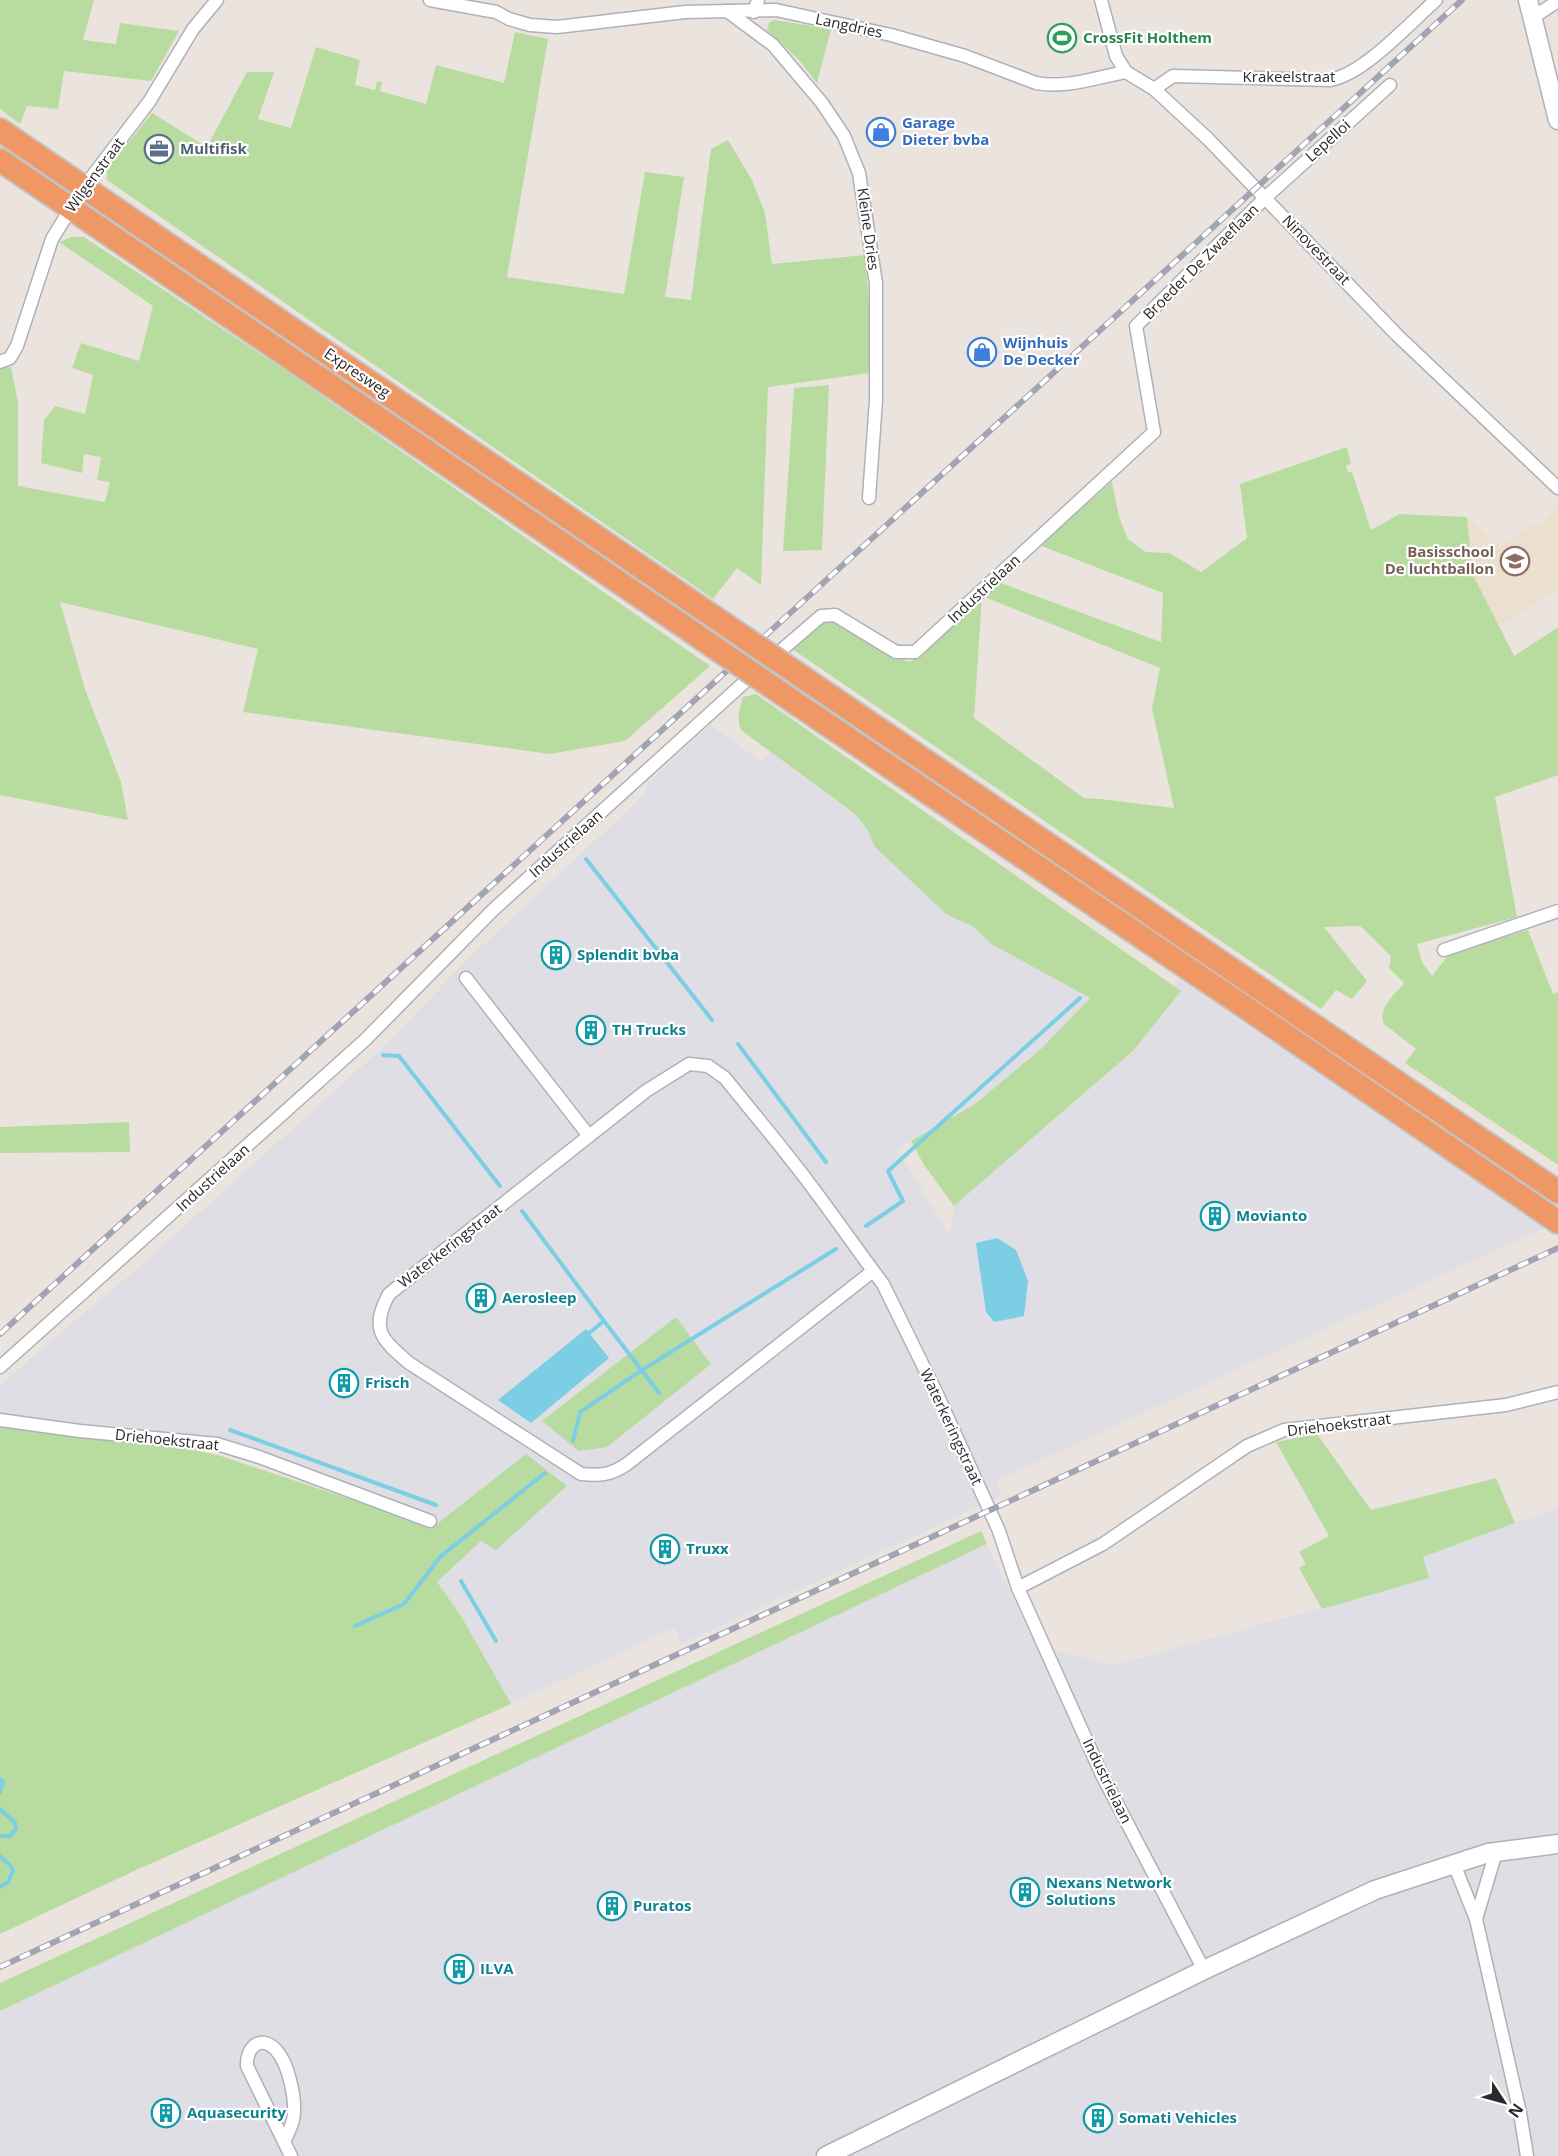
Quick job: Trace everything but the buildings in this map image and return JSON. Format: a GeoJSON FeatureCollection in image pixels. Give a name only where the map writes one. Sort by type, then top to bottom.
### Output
{"type":"FeatureCollection","features":[{"type":"Feature","properties":{"kind":"highway","name":"Expresweg"},"geometry":{"type":"LineString","coordinates":[[0,130],[1558,1192]]}},
{"type":"Feature","properties":{"kind":"highway","name":"Expresweg"},"geometry":{"type":"LineString","coordinates":[[0,159],[1558,1222]]}},
{"type":"Feature","properties":{"kind":"street","name":"Wilgenstraat"},"geometry":{"type":"LineString","coordinates":[[0,362],[10,358],[17,346],[52,239],[70,208],[149,102],[193,29],[217,0]]}},
{"type":"Feature","properties":{"kind":"street","name":"Langdries"},"geometry":{"type":"LineString","coordinates":[[430,0],[494,6],[509,19],[530,25],[557,27],[659,14],[727,11],[756,6],[891,34],[965,56],[1047,85],[1126,72]]}},
{"type":"Feature","properties":{"kind":"street"},"geometry":{"type":"LineString","coordinates":[[658,0],[659,14]]}},
{"type":"Feature","properties":{"kind":"street"},"geometry":{"type":"LineString","coordinates":[[1101,0],[1116,57],[1126,72]]}},
{"type":"Feature","properties":{"kind":"street","name":"Krakeelstraat"},"geometry":{"type":"LineString","coordinates":[[1154,89],[1173,76],[1330,80],[1340,78],[1363,66],[1436,0]]}},
{"type":"Feature","properties":{"kind":"street"},"geometry":{"type":"LineString","coordinates":[[1528,0],[1558,120]]}},
{"type":"Feature","properties":{"kind":"street"},"geometry":{"type":"LineString","coordinates":[[1532,18],[1558,1]]}},
{"type":"Feature","properties":{"kind":"street","name":"Kleine Dries"},"geometry":{"type":"LineString","coordinates":[[727,11],[773,45],[822,103],[844,136],[860,173],[876,283],[876,400],[869,498]]}},
{"type":"Feature","properties":{"kind":"street","name":"Ninovestraat"},"geometry":{"type":"LineString","coordinates":[[1126,72],[1154,89],[1266,197],[1397,335],[1558,488]]}},
{"type":"Feature","properties":{"kind":"street","name":"Lepelloi"},"geometry":{"type":"LineString","coordinates":[[1266,197],[1390,85]]}},
{"type":"Feature","properties":{"kind":"street","name":"Broeder De Zwaeflaan"},"geometry":{"type":"LineString","coordinates":[[1154,432],[1136,326],[1266,197]]}},
{"type":"Feature","properties":{"kind":"street","name":"Industrielaan"},"geometry":{"type":"LineString","coordinates":[[0,1367],[366,1040],[493,910],[821,616],[835,615],[896,652],[915,652],[1154,432]]}},
{"type":"Feature","properties":{"kind":"street"},"geometry":{"type":"LineString","coordinates":[[1444,950],[1558,911]]}},
{"type":"Feature","properties":{"kind":"street"},"geometry":{"type":"LineString","coordinates":[[466,978],[589,1136]]}},
{"type":"Feature","properties":{"kind":"street","name":"Waterkeringstraat"},"geometry":{"type":"LineString","coordinates":[[873,1271],[627,1464],[611,1474],[597,1476],[581,1474],[409,1363],[392,1349],[379,1326],[380,1311],[388,1294],[646,1091],[689,1064],[708,1066],[724,1078],[808,1182],[873,1271],[882,1284],[937,1394],[999,1531],[1018,1588]]}},
{"type":"Feature","properties":{"kind":"street","name":"Driehoekstraat"},"geometry":{"type":"LineString","coordinates":[[1018,1588],[1103,1544],[1247,1446],[1284,1430],[1506,1405],[1558,1392]]}},
{"type":"Feature","properties":{"kind":"street","name":"Driehoekstraat"},"geometry":{"type":"LineString","coordinates":[[0,1420],[80,1431],[217,1444],[260,1457],[430,1521]]}},
{"type":"Feature","properties":{"kind":"street","name":"Industrielaan"},"geometry":{"type":"LineString","coordinates":[[1018,1588],[1102,1775],[1204,1970]]}},
{"type":"Feature","properties":{"kind":"street"},"geometry":{"type":"LineString","coordinates":[[826,2156],[1204,1970],[1375,1890],[1496,1852],[1558,1844]]}},
{"type":"Feature","properties":{"kind":"street"},"geometry":{"type":"LineString","coordinates":[[1476,1919],[1496,1852]]}},
{"type":"Feature","properties":{"kind":"street"},"geometry":{"type":"LineString","coordinates":[[1454,1864],[1476,1919],[1520,2113],[1527,2156]]}},
{"type":"Feature","properties":{"kind":"street"},"geometry":{"type":"LineString","coordinates":[[284,2142],[293,2119],[289,2077],[275,2048],[266,2044],[258,2044],[250,2048],[246,2055],[247,2066],[284,2142],[291,2156]]}},
{"type":"Feature","properties":{"kind":"shaded area","name":"Basisschool De luchtballon"},"geometry":{"type":"Polygon","coordinates":[[[1558,507],[1558,588],[1499,627],[1473,575],[1467,517],[1501,546],[1532,525],[1540,525],[1558,507]]]}},
{"type":"Feature","properties":{"kind":"shaded area"},"geometry":{"type":"Polygon","coordinates":[[[710,725],[761,761],[771,752],[854,813],[867,829],[875,847],[946,914],[972,926],[993,945],[1090,998],[1041,1049],[975,1104],[897,1149],[950,1236],[954,1206],[1133,1052],[1179,979],[1544,1228],[996,1481],[1001,1496],[681,1644],[674,1628],[511,1704],[461,1616],[437,1582],[481,1541],[472,1534],[441,1520],[217,1438],[114,1430],[0,1415],[0,1386],[138,1268],[382,1048],[469,958],[629,809],[644,794],[648,783],[710,725]]]}},
{"type":"Feature","properties":{"kind":"shaded area"},"geometry":{"type":"Polygon","coordinates":[[[1558,1508],[1558,2156],[0,2156],[0,2011],[987,1544],[1042,1658],[1059,1651],[1115,1665],[1428,1578],[1422,1557],[1558,1508]]]}},
{"type":"Feature","properties":{"kind":"green space"},"geometry":{"type":"Polygon","coordinates":[[[0,0],[94,0],[83,40],[116,44],[120,23],[179,31],[151,81],[64,71],[58,109],[27,106],[20,124],[0,109],[0,0]]]}},
{"type":"Feature","properties":{"kind":"green space"},"geometry":{"type":"Polygon","coordinates":[[[774,20],[831,29],[817,83],[799,60],[767,30],[769,23],[774,20]]]}},
{"type":"Feature","properties":{"kind":"green space"},"geometry":{"type":"Polygon","coordinates":[[[515,32],[548,39],[507,277],[624,294],[645,172],[684,177],[665,297],[691,300],[711,149],[728,140],[752,180],[765,213],[772,264],[865,255],[870,315],[870,373],[768,387],[761,585],[737,568],[713,599],[107,180],[107,171],[112,163],[152,113],[207,147],[247,72],[274,72],[258,119],[291,128],[316,47],[360,60],[355,85],[375,90],[377,81],[382,82],[380,91],[426,104],[436,65],[504,83],[515,32]]]}},
{"type":"Feature","properties":{"kind":"green space"},"geometry":{"type":"Polygon","coordinates":[[[72,237],[84,237],[289,373],[710,666],[625,741],[550,754],[243,712],[258,649],[60,602],[85,689],[121,782],[128,820],[0,795],[0,368],[11,367],[18,403],[18,486],[105,502],[110,482],[97,480],[101,457],[84,454],[82,473],[41,463],[44,420],[55,406],[85,414],[93,375],[72,368],[81,343],[139,361],[153,306],[59,242],[72,237]]]}},
{"type":"Feature","properties":{"kind":"green space"},"geometry":{"type":"Polygon","coordinates":[[[829,385],[822,550],[783,551],[794,388],[829,385]]]}},
{"type":"Feature","properties":{"kind":"green space"},"geometry":{"type":"Polygon","coordinates":[[[1347,447],[1351,464],[1346,466],[1348,472],[1352,472],[1371,530],[1400,514],[1467,517],[1473,575],[1514,656],[1557,628],[1558,630],[1558,775],[1495,797],[1517,917],[1417,944],[1422,962],[1432,976],[1449,954],[1528,930],[1553,994],[1558,992],[1558,1165],[1405,1063],[1416,1049],[1384,1024],[1382,1018],[1388,1002],[1404,983],[1389,968],[1391,956],[1360,926],[1324,927],[1367,981],[1352,999],[1336,990],[1321,1009],[792,649],[815,628],[833,621],[863,637],[889,656],[910,662],[924,652],[982,597],[974,718],[1084,798],[1174,808],[1152,709],[1160,668],[983,596],[998,582],[1161,642],[1163,593],[1039,545],[1112,482],[1119,517],[1128,539],[1146,552],[1169,553],[1201,572],[1247,538],[1240,484],[1347,447]]]}},
{"type":"Feature","properties":{"kind":"green space"},"geometry":{"type":"Polygon","coordinates":[[[756,694],[1181,991],[1133,1051],[954,1206],[924,1165],[911,1141],[975,1104],[1041,1049],[1090,998],[993,945],[972,926],[946,914],[875,847],[867,829],[854,813],[741,730],[739,718],[743,697],[756,694]]]}},
{"type":"Feature","properties":{"kind":"green space"},"geometry":{"type":"Polygon","coordinates":[[[129,1122],[130,1152],[0,1153],[0,1127],[129,1122]]]}},
{"type":"Feature","properties":{"kind":"green space"},"geometry":{"type":"Polygon","coordinates":[[[676,1317],[711,1364],[607,1447],[579,1451],[542,1421],[676,1317]]]}},
{"type":"Feature","properties":{"kind":"green space"},"geometry":{"type":"Polygon","coordinates":[[[0,1426],[184,1448],[218,1455],[433,1527],[526,1454],[567,1486],[496,1550],[481,1541],[437,1582],[461,1616],[511,1704],[134,1871],[0,1934],[0,1426]]]}},
{"type":"Feature","properties":{"kind":"green space"},"geometry":{"type":"Polygon","coordinates":[[[1317,1434],[1371,1510],[1496,1478],[1515,1523],[1423,1557],[1429,1578],[1322,1609],[1299,1568],[1306,1564],[1299,1552],[1329,1536],[1276,1442],[1317,1434]]]}},
{"type":"Feature","properties":{"kind":"green space"},"geometry":{"type":"Polygon","coordinates":[[[981,1531],[987,1544],[0,2011],[0,1983],[981,1531]]]}},
{"type":"Feature","properties":{"kind":"water"},"geometry":{"type":"Polygon","coordinates":[[[997,1238],[1016,1250],[1028,1281],[1024,1316],[994,1322],[986,1312],[976,1243],[997,1238]]]}},
{"type":"Feature","properties":{"kind":"water"},"geometry":{"type":"Polygon","coordinates":[[[586,1329],[609,1358],[531,1423],[498,1400],[586,1329]]]}},
{"type":"Feature","properties":{"kind":"waterway"},"geometry":{"type":"LineString","coordinates":[[586,859],[712,1020]]}},
{"type":"Feature","properties":{"kind":"waterway"},"geometry":{"type":"LineString","coordinates":[[866,1226],[903,1201],[888,1171],[1080,998]]}},
{"type":"Feature","properties":{"kind":"waterway"},"geometry":{"type":"LineString","coordinates":[[738,1044],[826,1162]]}},
{"type":"Feature","properties":{"kind":"waterway"},"geometry":{"type":"LineString","coordinates":[[383,1055],[399,1056],[500,1186]]}},
{"type":"Feature","properties":{"kind":"waterway"},"geometry":{"type":"LineString","coordinates":[[522,1211],[604,1321],[589,1333]]}},
{"type":"Feature","properties":{"kind":"waterway"},"geometry":{"type":"LineString","coordinates":[[573,1441],[580,1412],[642,1370],[836,1249]]}},
{"type":"Feature","properties":{"kind":"waterway"},"geometry":{"type":"LineString","coordinates":[[604,1321],[659,1393]]}},
{"type":"Feature","properties":{"kind":"waterway"},"geometry":{"type":"LineString","coordinates":[[230,1430],[436,1505]]}},
{"type":"Feature","properties":{"kind":"waterway"},"geometry":{"type":"LineString","coordinates":[[355,1626],[404,1604],[440,1557],[545,1473]]}},
{"type":"Feature","properties":{"kind":"waterway"},"geometry":{"type":"LineString","coordinates":[[461,1581],[496,1641]]}},
{"type":"Feature","properties":{"kind":"waterway"},"geometry":{"type":"LineString","coordinates":[[0,1779],[3,1781],[0,1792]]}},
{"type":"Feature","properties":{"kind":"waterway"},"geometry":{"type":"LineString","coordinates":[[0,1809],[15,1823],[16,1829],[10,1836],[0,1836]]}},
{"type":"Feature","properties":{"kind":"waterway"},"geometry":{"type":"LineString","coordinates":[[0,1856],[13,1871],[8,1882],[0,1887]]}},
{"type":"Feature","properties":{"kind":"railway"},"geometry":{"type":"LineString","coordinates":[[0,1334],[1462,0]]}},
{"type":"Feature","properties":{"kind":"railway"},"geometry":{"type":"LineString","coordinates":[[0,1967],[1558,1248]]}},
{"type":"Feature","properties":{"kind":"place","name":"CrossFit Holthem"},"geometry":{"type":"Point","coordinates":[1062,38]}},
{"type":"Feature","properties":{"kind":"place","name":"Garage Dieter bvba"},"geometry":{"type":"Point","coordinates":[881,132]}},
{"type":"Feature","properties":{"kind":"place","name":"Multifisk"},"geometry":{"type":"Point","coordinates":[159,149]}},
{"type":"Feature","properties":{"kind":"place","name":"Wijnhuis De Decker"},"geometry":{"type":"Point","coordinates":[982,352]}},
{"type":"Feature","properties":{"kind":"place","name":"Basisschool De luchtballon"},"geometry":{"type":"Point","coordinates":[1515,561]}},
{"type":"Feature","properties":{"kind":"place","name":"Splendit bvba"},"geometry":{"type":"Point","coordinates":[556,955]}},
{"type":"Feature","properties":{"kind":"place","name":"TH Trucks"},"geometry":{"type":"Point","coordinates":[591,1030]}},
{"type":"Feature","properties":{"kind":"place","name":"Movianto"},"geometry":{"type":"Point","coordinates":[1215,1216]}},
{"type":"Feature","properties":{"kind":"place","name":"Aerosleep"},"geometry":{"type":"Point","coordinates":[481,1298]}},
{"type":"Feature","properties":{"kind":"place","name":"Frisch"},"geometry":{"type":"Point","coordinates":[344,1383]}},
{"type":"Feature","properties":{"kind":"place","name":"Truxx"},"geometry":{"type":"Point","coordinates":[665,1549]}},
{"type":"Feature","properties":{"kind":"place","name":"Nexans Network Solutions"},"geometry":{"type":"Point","coordinates":[1025,1892]}},
{"type":"Feature","properties":{"kind":"place","name":"Puratos"},"geometry":{"type":"Point","coordinates":[612,1906]}},
{"type":"Feature","properties":{"kind":"place","name":"ILVA"},"geometry":{"type":"Point","coordinates":[459,1969]}},
{"type":"Feature","properties":{"kind":"place","name":"Aquasecurity"},"geometry":{"type":"Point","coordinates":[166,2113]}},
{"type":"Feature","properties":{"kind":"place","name":"Somati Vehicles"},"geometry":{"type":"Point","coordinates":[1098,2118]}}]}
